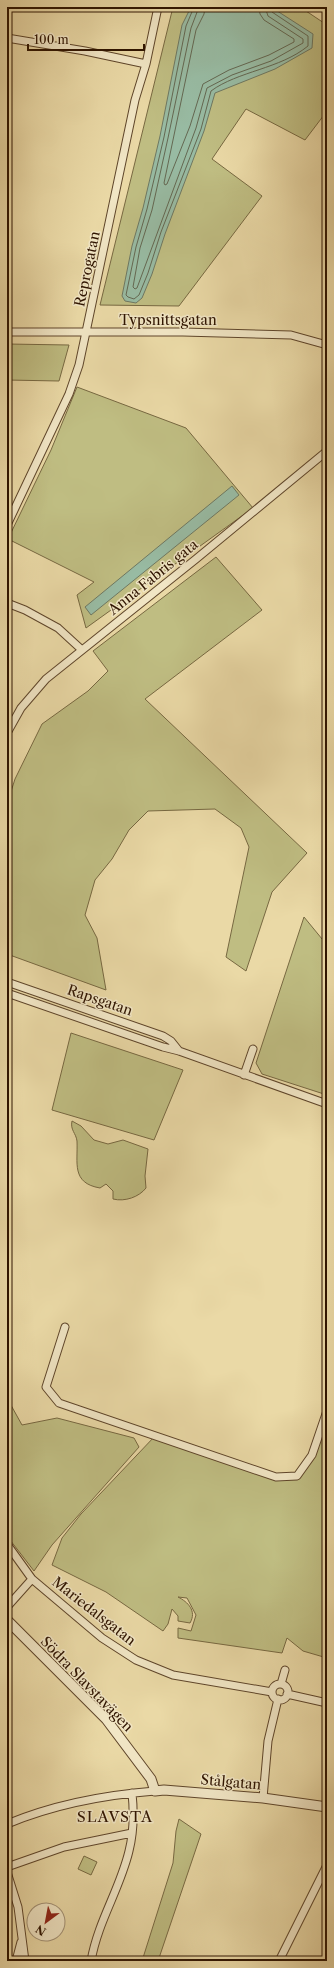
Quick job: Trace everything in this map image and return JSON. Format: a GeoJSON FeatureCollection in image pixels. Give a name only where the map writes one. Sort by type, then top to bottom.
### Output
{"type":"FeatureCollection","features":[{"type":"Feature","properties":{"kind":"street","name":"Reprogatan"},"geometry":{"type":"LineString","coordinates":[[7,525],[69,394],[79,365],[136,100],[146,64],[158,7]]}},
{"type":"Feature","properties":{"kind":"street"},"geometry":{"type":"LineString","coordinates":[[7,38],[85,51],[146,64]]}},
{"type":"Feature","properties":{"kind":"street","name":"Typsnittsgatan"},"geometry":{"type":"LineString","coordinates":[[7,332],[190,332],[291,335],[327,345]]}},
{"type":"Feature","properties":{"kind":"street","name":"Anna Fabris gata"},"geometry":{"type":"LineString","coordinates":[[7,733],[21,708],[46,679],[196,559],[327,451]]}},
{"type":"Feature","properties":{"kind":"street"},"geometry":{"type":"LineString","coordinates":[[7,603],[25,610],[58,628],[82,650]]}},
{"type":"Feature","properties":{"kind":"street","name":"Rapsgatan"},"geometry":{"type":"LineString","coordinates":[[7,982],[163,1036],[171,1040],[180,1051]]}},
{"type":"Feature","properties":{"kind":"street","name":"Rapsgatan"},"geometry":{"type":"LineString","coordinates":[[7,993],[163,1047],[180,1051],[327,1104]]}},
{"type":"Feature","properties":{"kind":"street"},"geometry":{"type":"LineString","coordinates":[[244,1075],[253,1049]]}},
{"type":"Feature","properties":{"kind":"street"},"geometry":{"type":"LineString","coordinates":[[65,1327],[46,1387],[58,1403],[276,1477],[297,1476],[312,1455],[327,1411]]}},
{"type":"Feature","properties":{"kind":"street","name":"Mariedalsgatan"},"geometry":{"type":"LineString","coordinates":[[9,1547],[32,1579],[102,1638],[151,1668],[177,1676],[272,1692]]}},
{"type":"Feature","properties":{"kind":"street"},"geometry":{"type":"LineString","coordinates":[[7,1607],[32,1579]]}},
{"type":"Feature","properties":{"kind":"street","name":"Södra Slavstavägen"},"geometry":{"type":"LineString","coordinates":[[7,1620],[106,1719],[151,1779],[155,1790]]}},
{"type":"Feature","properties":{"kind":"street"},"geometry":{"type":"LineString","coordinates":[[281,1684],[285,1670]]}},
{"type":"Feature","properties":{"kind":"street"},"geometry":{"type":"LineString","coordinates":[[281,1684],[286,1686],[287,1694],[284,1698],[278,1699],[274,1697],[272,1692],[274,1686],[281,1684]]}},
{"type":"Feature","properties":{"kind":"street"},"geometry":{"type":"LineString","coordinates":[[287,1694],[327,1703]]}},
{"type":"Feature","properties":{"kind":"street"},"geometry":{"type":"LineString","coordinates":[[263,1798],[268,1741],[278,1699]]}},
{"type":"Feature","properties":{"kind":"street","name":"Stålgatan"},"geometry":{"type":"LineString","coordinates":[[7,1824],[54,1807],[83,1800],[155,1790],[263,1798],[327,1806]]}},
{"type":"Feature","properties":{"kind":"street"},"geometry":{"type":"LineString","coordinates":[[91,1961],[99,1927],[129,1851],[134,1813],[132,1793]]}},
{"type":"Feature","properties":{"kind":"street"},"geometry":{"type":"LineString","coordinates":[[7,1867],[64,1847],[132,1833]]}},
{"type":"Feature","properties":{"kind":"street"},"geometry":{"type":"LineString","coordinates":[[279,1961],[327,1865]]}},
{"type":"Feature","properties":{"kind":"street"},"geometry":{"type":"LineString","coordinates":[[7,1872],[22,1940],[25,1961]]}},
{"type":"Feature","properties":{"kind":"street"},"geometry":{"type":"LineString","coordinates":[[16,1961],[22,1940]]}},
{"type":"Feature","properties":{"kind":"shaded area"},"geometry":{"type":"Polygon","coordinates":[[[173,7],[300,7],[327,25],[327,111],[305,140],[246,109],[212,159],[262,196],[179,306],[100,305],[173,7]]]}},
{"type":"Feature","properties":{"kind":"shaded area"},"geometry":{"type":"Polygon","coordinates":[[[7,344],[69,345],[59,381],[7,380],[7,344]]]}},
{"type":"Feature","properties":{"kind":"shaded area"},"geometry":{"type":"Polygon","coordinates":[[[77,387],[186,428],[253,508],[86,628],[77,595],[94,582],[8,539],[51,450],[77,387]]]}},
{"type":"Feature","properties":{"kind":"shaded area"},"geometry":{"type":"Polygon","coordinates":[[[216,557],[262,610],[145,699],[307,853],[272,892],[246,971],[226,957],[249,847],[241,828],[215,809],[148,811],[129,830],[112,859],[95,880],[85,915],[97,938],[106,990],[7,954],[7,804],[15,779],[42,724],[88,691],[108,671],[93,651],[216,557]]]}},
{"type":"Feature","properties":{"kind":"shaded area"},"geometry":{"type":"Polygon","coordinates":[[[304,917],[327,945],[327,1095],[262,1074],[256,1063],[304,917]]]}},
{"type":"Feature","properties":{"kind":"shaded area"},"geometry":{"type":"Polygon","coordinates":[[[71,1033],[183,1070],[154,1140],[52,1110],[71,1033]]]}},
{"type":"Feature","properties":{"kind":"shaded area"},"geometry":{"type":"Polygon","coordinates":[[[72,1121],[81,1126],[94,1140],[108,1144],[123,1140],[148,1149],[145,1176],[146,1188],[136,1196],[118,1200],[113,1199],[113,1191],[106,1184],[100,1188],[84,1182],[78,1171],[77,1141],[72,1127],[72,1121]]]}},
{"type":"Feature","properties":{"kind":"shaded area"},"geometry":{"type":"Polygon","coordinates":[[[7,1398],[22,1425],[57,1418],[134,1438],[139,1447],[52,1545],[34,1571],[7,1536],[7,1398]]]}},
{"type":"Feature","properties":{"kind":"shaded area"},"geometry":{"type":"Polygon","coordinates":[[[327,1411],[327,1658],[303,1651],[287,1638],[282,1653],[178,1638],[178,1628],[191,1631],[196,1615],[187,1598],[178,1597],[188,1604],[192,1611],[192,1619],[190,1623],[178,1621],[178,1616],[172,1609],[168,1624],[163,1631],[106,1592],[52,1565],[62,1538],[81,1514],[155,1436],[276,1477],[293,1476],[312,1455],[327,1411]]]}},
{"type":"Feature","properties":{"kind":"shaded area"},"geometry":{"type":"Polygon","coordinates":[[[179,1819],[201,1834],[158,1961],[142,1961],[173,1863],[176,1831],[179,1819]]]}},
{"type":"Feature","properties":{"kind":"shaded area"},"geometry":{"type":"Polygon","coordinates":[[[84,1856],[97,1862],[91,1875],[78,1869],[84,1856]]]}},
{"type":"Feature","properties":{"kind":"water"},"geometry":{"type":"Polygon","coordinates":[[[191,7],[271,7],[313,34],[312,48],[275,69],[215,93],[204,131],[142,298],[136,303],[125,301],[122,296],[132,246],[143,208],[160,136],[182,25],[191,7]]]}},
{"type":"Feature","properties":{"kind":"water"},"geometry":{"type":"Polygon","coordinates":[[[232,486],[239,495],[91,615],[85,607],[232,486]]]}},
{"type":"Feature","properties":{"kind":"district","name":"SLAVSTA"},"geometry":{"type":"Point","coordinates":[115,1817]}}]}
